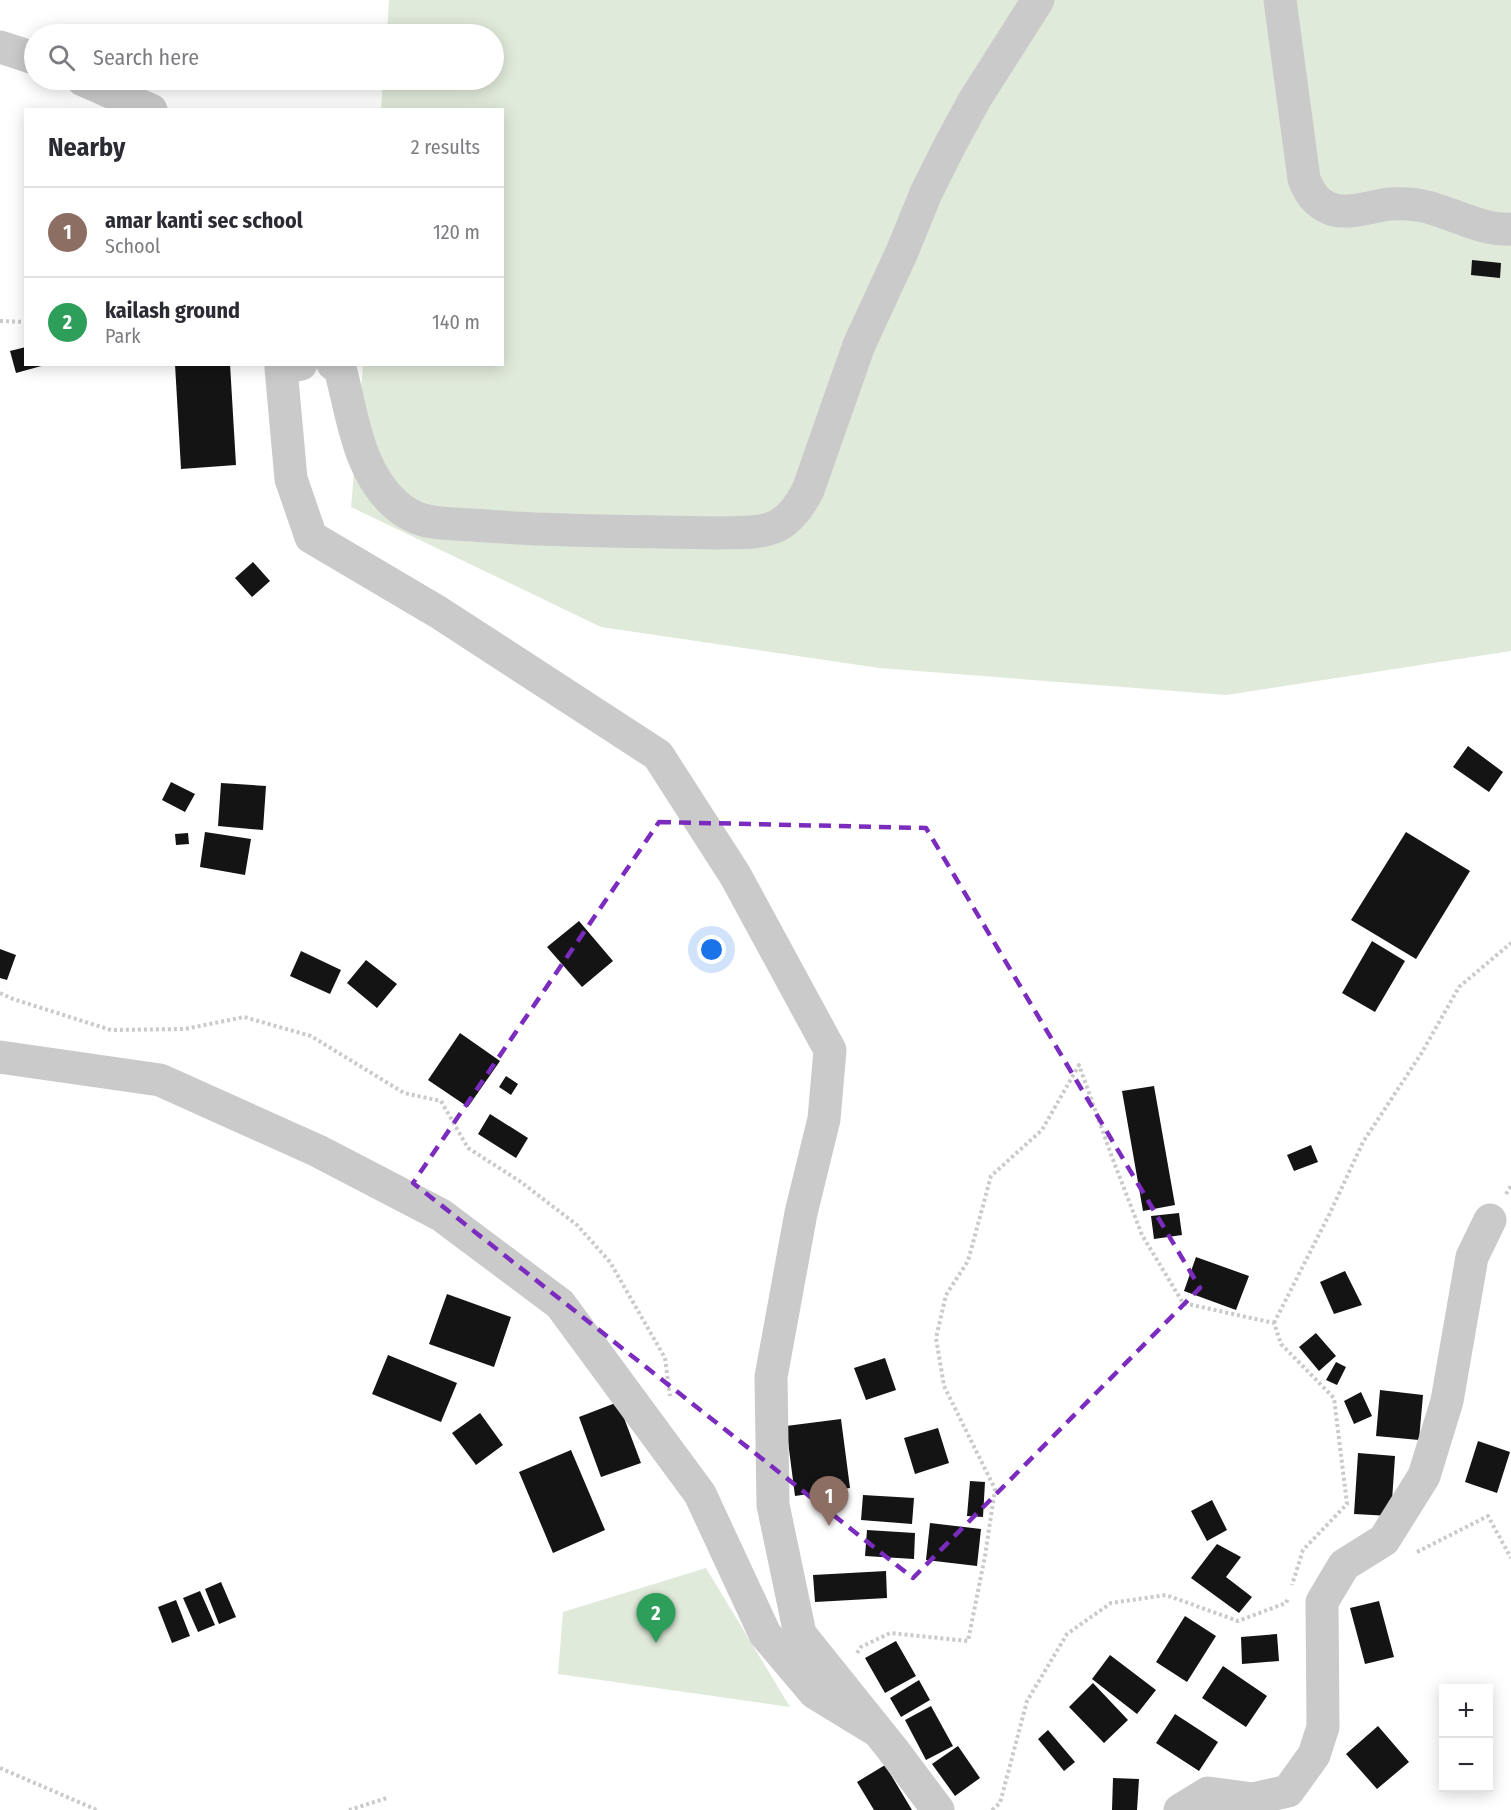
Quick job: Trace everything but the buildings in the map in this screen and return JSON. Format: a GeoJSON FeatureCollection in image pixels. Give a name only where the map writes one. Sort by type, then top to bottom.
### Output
{"type":"FeatureCollection","features":[{"type":"Feature","properties":{"kind":"street"},"geometry":{"type":"LineString","coordinates":[[337,366],[341,372],[362,454],[385,493],[409,514],[426,520],[516,528],[719,533],[752,532],[775,528],[790,518],[808,490],[859,345],[902,252],[926,193],[975,99],[1038,0]]}},
{"type":"Feature","properties":{"kind":"street"},"geometry":{"type":"LineString","coordinates":[[1280,0],[1304,179],[1314,199],[1334,210],[1347,211],[1393,204],[1418,206],[1442,211],[1487,227],[1501,230],[1511,229]]}},
{"type":"Feature","properties":{"kind":"street"},"geometry":{"type":"LineString","coordinates":[[0,47],[24,55]]}},
{"type":"Feature","properties":{"kind":"street"},"geometry":{"type":"LineString","coordinates":[[106,90],[146,108]]}},
{"type":"Feature","properties":{"kind":"street"},"geometry":{"type":"LineString","coordinates":[[287,366],[291,478],[311,537],[438,612],[658,755],[735,875],[830,1050],[824,1119],[801,1213],[771,1377],[773,1505],[800,1634],[938,1810]]}},
{"type":"Feature","properties":{"kind":"street"},"geometry":{"type":"LineString","coordinates":[[0,1057],[160,1080],[318,1151],[441,1215],[560,1304],[700,1494],[765,1634],[815,1693],[879,1732]]}},
{"type":"Feature","properties":{"kind":"street"},"geometry":{"type":"LineString","coordinates":[[1180,1810],[1208,1793],[1253,1799],[1288,1791],[1314,1755],[1323,1727],[1322,1602],[1344,1565],[1384,1540],[1424,1476],[1447,1401],[1472,1257],[1490,1220]]}},
{"type":"Feature","properties":{"kind":"path"},"geometry":{"type":"LineString","coordinates":[[0,321],[24,322]]}},
{"type":"Feature","properties":{"kind":"path"},"geometry":{"type":"LineString","coordinates":[[992,1810],[1000,1803],[1027,1701],[1067,1634],[1111,1603],[1166,1595],[1238,1621],[1286,1603],[1303,1550],[1347,1504],[1334,1398],[1281,1344],[1274,1323],[1330,1213],[1362,1142],[1420,1054],[1459,987],[1511,943]]}},
{"type":"Feature","properties":{"kind":"path"},"geometry":{"type":"LineString","coordinates":[[837,1679],[861,1647],[890,1633],[968,1641],[985,1556],[995,1489],[944,1386],[936,1338],[946,1295],[968,1260],[991,1176],[1042,1130],[1079,1065],[1142,1235],[1183,1303],[1274,1323]]}},
{"type":"Feature","properties":{"kind":"path"},"geometry":{"type":"LineString","coordinates":[[1414,1554],[1488,1516],[1511,1558]]}},
{"type":"Feature","properties":{"kind":"path"},"geometry":{"type":"LineString","coordinates":[[0,1768],[97,1810]]}},
{"type":"Feature","properties":{"kind":"path"},"geometry":{"type":"LineString","coordinates":[[349,1810],[387,1798]]}},
{"type":"Feature","properties":{"kind":"highlighted area"},"geometry":{"type":"Polygon","coordinates":[[[659,822],[926,828],[1200,1288],[913,1578],[413,1183],[659,822]]]}},
{"type":"Feature","properties":{"kind":"green space"},"geometry":{"type":"Polygon","coordinates":[[[389,0],[1511,0],[1511,651],[1226,695],[879,668],[601,627],[351,507],[363,366],[504,366],[504,108],[381,108],[382,90],[504,90],[504,24],[388,24],[389,0]]]}},
{"type":"Feature","properties":{"kind":"green space"},"geometry":{"type":"Polygon","coordinates":[[[706,1568],[790,1707],[558,1674],[563,1612],[706,1568]]]}},
{"type":"Feature","properties":{"kind":"place","name":"amar kanti sec school"},"geometry":{"type":"Point","coordinates":[829,1526]}},
{"type":"Feature","properties":{"kind":"place","name":"kailash ground"},"geometry":{"type":"Point","coordinates":[656,1643]}}]}
